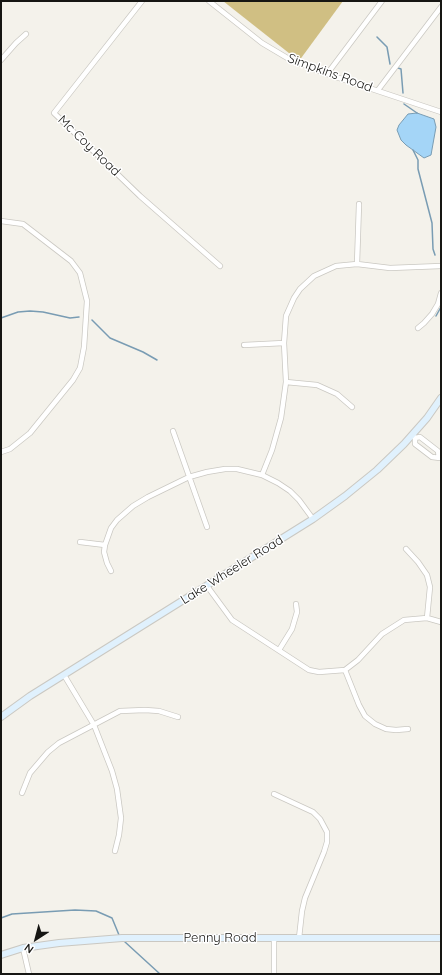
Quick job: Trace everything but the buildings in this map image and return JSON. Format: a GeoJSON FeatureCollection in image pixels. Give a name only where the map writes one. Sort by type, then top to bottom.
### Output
{"type":"FeatureCollection","features":[{"type":"Feature","properties":{"kind":"street","name":"Mc Coy Road"},"geometry":{"type":"LineString","coordinates":[[142,1],[54,113],[140,196],[220,266]]}},
{"type":"Feature","properties":{"kind":"street","name":"Simpkins Road"},"geometry":{"type":"LineString","coordinates":[[208,1],[277,53],[327,74],[441,112]]}},
{"type":"Feature","properties":{"kind":"street"},"geometry":{"type":"LineString","coordinates":[[327,74],[382,1]]}},
{"type":"Feature","properties":{"kind":"street"},"geometry":{"type":"LineString","coordinates":[[378,90],[441,7]]}},
{"type":"Feature","properties":{"kind":"street"},"geometry":{"type":"LineString","coordinates":[[1,60],[26,34]]}},
{"type":"Feature","properties":{"kind":"street"},"geometry":{"type":"LineString","coordinates":[[357,264],[359,204]]}},
{"type":"Feature","properties":{"kind":"street"},"geometry":{"type":"LineString","coordinates":[[1,221],[23,224],[71,261],[80,273],[87,301],[84,347],[80,368],[73,380],[30,433],[10,449],[1,452]]}},
{"type":"Feature","properties":{"kind":"street"},"geometry":{"type":"LineString","coordinates":[[262,474],[278,431],[286,382],[284,343],[286,316],[294,298],[300,290],[314,276],[336,266],[357,264],[390,268],[441,266]]}},
{"type":"Feature","properties":{"kind":"street"},"geometry":{"type":"LineString","coordinates":[[418,328],[424,324],[432,314],[438,304],[441,293]]}},
{"type":"Feature","properties":{"kind":"street"},"geometry":{"type":"LineString","coordinates":[[244,345],[284,343]]}},
{"type":"Feature","properties":{"kind":"street"},"geometry":{"type":"LineString","coordinates":[[286,382],[311,384],[322,387],[337,394],[352,407]]}},
{"type":"Feature","properties":{"kind":"street","name":"Lake Wheeler Road"},"geometry":{"type":"LineString","coordinates":[[1,717],[21,702],[313,519],[345,496],[377,470],[414,436],[441,398]]}},
{"type":"Feature","properties":{"kind":"street"},"geometry":{"type":"LineString","coordinates":[[173,431],[207,527]]}},
{"type":"Feature","properties":{"kind":"street"},"geometry":{"type":"LineString","coordinates":[[414,436],[420,437],[438,451],[440,458],[432,457],[415,444],[414,436]]}},
{"type":"Feature","properties":{"kind":"street"},"geometry":{"type":"LineString","coordinates":[[111,571],[104,552],[104,545],[111,528],[123,513],[148,497],[190,477],[225,469],[262,474],[290,491],[299,500],[313,519]]}},
{"type":"Feature","properties":{"kind":"street"},"geometry":{"type":"LineString","coordinates":[[80,542],[104,545]]}},
{"type":"Feature","properties":{"kind":"street"},"geometry":{"type":"LineString","coordinates":[[406,549],[427,575],[430,587],[428,618]]}},
{"type":"Feature","properties":{"kind":"street"},"geometry":{"type":"LineString","coordinates":[[207,586],[232,620],[309,670],[320,672],[345,670],[358,660],[382,634],[392,626],[404,620],[428,618],[441,622]]}},
{"type":"Feature","properties":{"kind":"street"},"geometry":{"type":"LineString","coordinates":[[279,650],[292,629],[297,612],[296,604]]}},
{"type":"Feature","properties":{"kind":"street"},"geometry":{"type":"LineString","coordinates":[[345,670],[365,716],[375,724],[386,729],[408,729]]}},
{"type":"Feature","properties":{"kind":"street"},"geometry":{"type":"LineString","coordinates":[[64,675],[94,725],[112,770],[120,805],[121,818],[115,852]]}},
{"type":"Feature","properties":{"kind":"street"},"geometry":{"type":"LineString","coordinates":[[22,793],[30,773],[58,743],[120,711],[159,711],[178,716]]}},
{"type":"Feature","properties":{"kind":"street"},"geometry":{"type":"LineString","coordinates":[[274,794],[313,812],[320,819],[326,832],[327,842],[324,852],[305,898],[299,938]]}},
{"type":"Feature","properties":{"kind":"street","name":"Penny Road"},"geometry":{"type":"LineString","coordinates":[[1,955],[23,948],[78,941],[122,938],[441,938]]}},
{"type":"Feature","properties":{"kind":"street"},"geometry":{"type":"LineString","coordinates":[[274,938],[274,974]]}},
{"type":"Feature","properties":{"kind":"street"},"geometry":{"type":"LineString","coordinates":[[23,948],[29,974]]}},
{"type":"Feature","properties":{"kind":"shaded area"},"geometry":{"type":"Polygon","coordinates":[[[223,1],[343,1],[299,61],[223,1]]]}},
{"type":"Feature","properties":{"kind":"water"},"geometry":{"type":"Polygon","coordinates":[[[417,113],[434,119],[436,127],[431,155],[424,158],[401,140],[397,130],[408,114],[417,113]]]}},
{"type":"Feature","properties":{"kind":"waterway"},"geometry":{"type":"LineString","coordinates":[[377,37],[387,47],[390,64]]}},
{"type":"Feature","properties":{"kind":"waterway"},"geometry":{"type":"LineString","coordinates":[[398,68],[401,69],[403,93]]}},
{"type":"Feature","properties":{"kind":"waterway"},"geometry":{"type":"LineString","coordinates":[[404,104],[417,113]]}},
{"type":"Feature","properties":{"kind":"waterway"},"geometry":{"type":"LineString","coordinates":[[413,150],[418,160],[418,169],[432,223],[433,249],[435,255]]}},
{"type":"Feature","properties":{"kind":"waterway"},"geometry":{"type":"LineString","coordinates":[[436,316],[441,307]]}},
{"type":"Feature","properties":{"kind":"waterway"},"geometry":{"type":"LineString","coordinates":[[1,318],[18,312],[30,311],[43,312],[70,318],[79,317]]}},
{"type":"Feature","properties":{"kind":"waterway"},"geometry":{"type":"LineString","coordinates":[[92,320],[110,338],[143,352],[157,360]]}},
{"type":"Feature","properties":{"kind":"waterway"},"geometry":{"type":"LineString","coordinates":[[1,918],[12,914],[75,910],[96,911],[112,918],[119,935]]}},
{"type":"Feature","properties":{"kind":"waterway"},"geometry":{"type":"LineString","coordinates":[[125,942],[160,974]]}}]}
